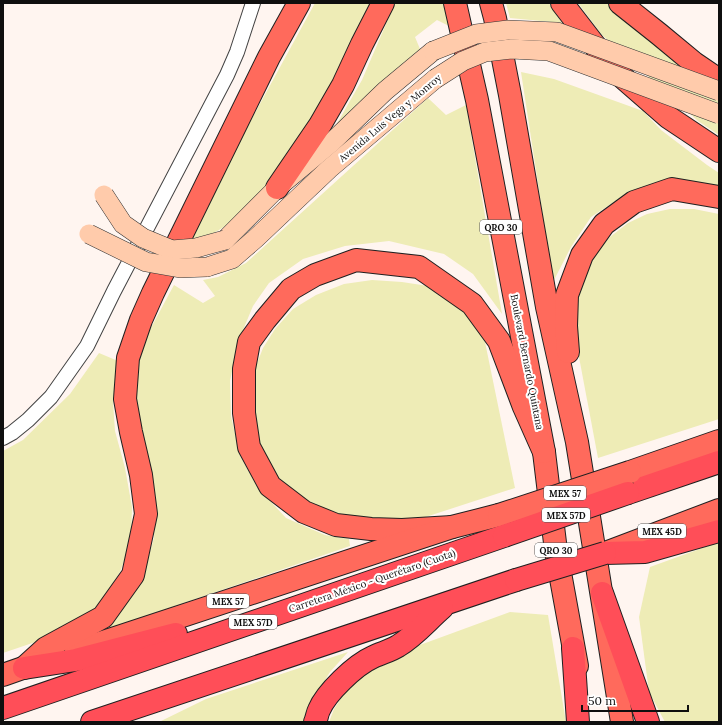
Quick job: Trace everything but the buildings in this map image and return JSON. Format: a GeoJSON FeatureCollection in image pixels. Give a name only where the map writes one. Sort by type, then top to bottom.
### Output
{"type":"FeatureCollection","features":[{"type":"Feature","properties":{"kind":"highway"},"geometry":{"type":"LineString","coordinates":[[24,668],[46,648],[103,618],[133,575],[146,514],[141,475],[125,400],[128,358],[153,293],[269,57],[299,3]]}},
{"type":"Feature","properties":{"kind":"highway"},"geometry":{"type":"LineString","coordinates":[[278,188],[320,125],[343,85],[383,3]]}},
{"type":"Feature","properties":{"kind":"highway","name":"Boulevard Bernardo Quintana"},"geometry":{"type":"LineString","coordinates":[[455,3],[477,100],[544,452],[556,551],[573,648],[589,722]]}},
{"type":"Feature","properties":{"kind":"highway","name":"QRO 30"},"geometry":{"type":"LineString","coordinates":[[491,3],[510,95],[547,307],[577,442],[622,722]]}},
{"type":"Feature","properties":{"kind":"highway"},"geometry":{"type":"LineString","coordinates":[[562,3],[613,69],[668,117],[719,151]]}},
{"type":"Feature","properties":{"kind":"highway"},"geometry":{"type":"LineString","coordinates":[[620,3],[694,63],[719,80]]}},
{"type":"Feature","properties":{"kind":"highway"},"geometry":{"type":"LineString","coordinates":[[577,442],[566,326],[567,295],[582,255],[604,224],[634,202],[672,189],[719,197]]}},
{"type":"Feature","properties":{"kind":"highway"},"geometry":{"type":"LineString","coordinates":[[452,527],[402,530],[371,529],[336,525],[304,512],[270,486],[249,447],[244,413],[244,369],[249,342],[291,289],[315,275],[356,260],[419,267],[472,304],[500,341],[524,407],[544,452]]}},
{"type":"Feature","properties":{"kind":"highway"},"geometry":{"type":"LineString","coordinates":[[668,459],[719,429]]}},
{"type":"Feature","properties":{"kind":"highway","name":"Carretera México - Querétaro (Cuota)"},"geometry":{"type":"LineString","coordinates":[[3,708],[269,616],[502,526],[630,472],[719,441]]}},
{"type":"Feature","properties":{"kind":"highway","name":"Carretera México - Querétaro (Cuota)"},"geometry":{"type":"LineString","coordinates":[[3,675],[452,527],[502,526],[628,493],[719,462]]}},
{"type":"Feature","properties":{"kind":"highway","name":"MEX 45D"},"geometry":{"type":"LineString","coordinates":[[604,553],[719,510]]}},
{"type":"Feature","properties":{"kind":"highway"},"geometry":{"type":"LineString","coordinates":[[92,722],[447,605],[516,580],[604,553],[645,552],[719,531]]}},
{"type":"Feature","properties":{"kind":"highway"},"geometry":{"type":"LineString","coordinates":[[602,592],[648,722]]}},
{"type":"Feature","properties":{"kind":"highway"},"geometry":{"type":"LineString","coordinates":[[316,722],[319,710],[336,686],[346,676],[359,665],[372,657],[398,646],[411,637],[447,605]]}},
{"type":"Feature","properties":{"kind":"highway"},"geometry":{"type":"LineString","coordinates":[[24,668],[76,660],[239,618],[269,616]]}},
{"type":"Feature","properties":{"kind":"highway"},"geometry":{"type":"LineString","coordinates":[[573,648],[578,722]]}},
{"type":"Feature","properties":{"kind":"highway"},"geometry":{"type":"LineString","coordinates":[[135,722],[201,693],[251,678],[299,654]]}},
{"type":"Feature","properties":{"kind":"main road","name":"Avenida Luis Vega y Monroy"},"geometry":{"type":"LineString","coordinates":[[104,196],[123,224],[143,238],[172,250],[196,248],[225,240],[278,188],[332,142],[385,91],[434,51],[476,34],[508,30],[557,32],[719,91]]}},
{"type":"Feature","properties":{"kind":"main road","name":"Avenida Luis Vega y Monroy"},"geometry":{"type":"LineString","coordinates":[[89,234],[146,262],[180,268],[207,267],[232,259],[329,169],[435,79],[463,61],[485,52],[511,49],[549,51],[719,114]]}},
{"type":"Feature","properties":{"kind":"street"},"geometry":{"type":"LineString","coordinates":[[3,438],[12,433],[28,420],[51,397],[87,346],[114,291],[227,75],[253,3]]}},
{"type":"Feature","properties":{"kind":"shaded area"},"geometry":{"type":"Polygon","coordinates":[[[315,3],[373,3],[338,79],[268,187],[229,224],[207,237],[185,241],[315,3]]]}},
{"type":"Feature","properties":{"kind":"shaded area"},"geometry":{"type":"Polygon","coordinates":[[[395,3],[447,3],[455,29],[437,20],[415,37],[420,49],[335,127],[362,80],[395,3]]]}},
{"type":"Feature","properties":{"kind":"shaded area"},"geometry":{"type":"Polygon","coordinates":[[[506,3],[549,3],[562,23],[510,18],[506,3]]]}},
{"type":"Feature","properties":{"kind":"shaded area"},"geometry":{"type":"Polygon","coordinates":[[[578,3],[607,3],[719,89],[719,135],[698,121],[602,35],[578,3]]]}},
{"type":"Feature","properties":{"kind":"shaded area"},"geometry":{"type":"Polygon","coordinates":[[[521,72],[554,79],[643,111],[661,130],[719,173],[719,190],[645,188],[617,200],[591,217],[571,247],[553,282],[521,72]]]}},
{"type":"Feature","properties":{"kind":"shaded area"},"geometry":{"type":"Polygon","coordinates":[[[428,98],[446,115],[466,105],[502,314],[473,274],[444,254],[389,241],[345,246],[303,259],[269,283],[253,306],[238,342],[230,381],[231,416],[240,456],[258,488],[286,518],[325,535],[349,539],[350,546],[102,631],[123,608],[143,575],[154,538],[155,500],[133,394],[137,363],[146,337],[174,285],[203,303],[215,296],[203,280],[218,277],[246,263],[428,98]]]}},
{"type":"Feature","properties":{"kind":"shaded area"},"geometry":{"type":"Polygon","coordinates":[[[670,209],[694,209],[719,214],[719,419],[598,458],[576,341],[573,316],[581,276],[594,256],[610,237],[628,223],[647,214],[670,209]]]}},
{"type":"Feature","properties":{"kind":"shaded area"},"geometry":{"type":"Polygon","coordinates":[[[372,280],[402,282],[428,286],[453,302],[472,320],[485,342],[515,488],[407,523],[328,518],[277,481],[251,433],[254,371],[263,348],[275,329],[293,309],[316,295],[344,284],[372,280]]]}},
{"type":"Feature","properties":{"kind":"shaded area"},"geometry":{"type":"Polygon","coordinates":[[[99,353],[118,361],[113,402],[115,431],[125,468],[132,507],[131,541],[120,572],[102,600],[85,619],[56,635],[3,653],[3,451],[23,440],[70,394],[99,353]]]}},
{"type":"Feature","properties":{"kind":"shaded area"},"geometry":{"type":"Polygon","coordinates":[[[719,542],[719,722],[665,722],[649,692],[639,617],[650,567],[719,542]]]}},
{"type":"Feature","properties":{"kind":"shaded area"},"geometry":{"type":"Polygon","coordinates":[[[510,612],[548,615],[566,722],[329,722],[334,709],[351,683],[379,660],[510,612]]]}},
{"type":"Feature","properties":{"kind":"shaded area"},"geometry":{"type":"Polygon","coordinates":[[[348,652],[330,672],[315,697],[306,722],[159,722],[206,699],[348,652]]]}}]}
